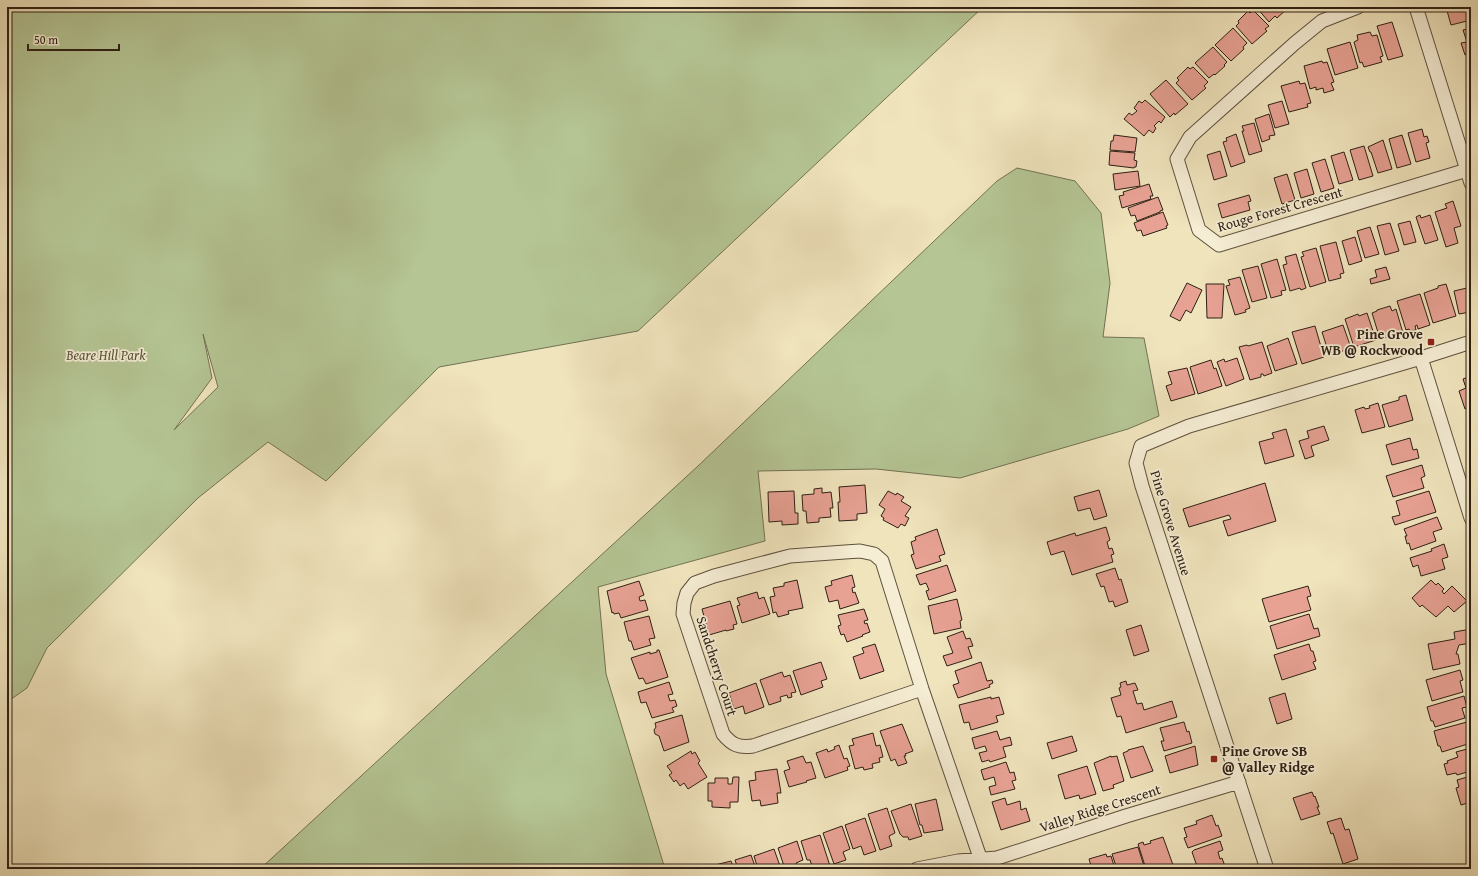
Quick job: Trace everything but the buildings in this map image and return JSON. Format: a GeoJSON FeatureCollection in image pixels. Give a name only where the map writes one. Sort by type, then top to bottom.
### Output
{"type":"FeatureCollection","features":[{"type":"Feature","properties":{"kind":"street","name":"Rouge Forest Crescent"},"geometry":{"type":"LineString","coordinates":[[1358,7],[1322,21],[1295,43],[1190,137],[1177,159],[1199,230],[1219,245],[1467,170]]}},
{"type":"Feature","properties":{"kind":"street"},"geometry":{"type":"LineString","coordinates":[[1416,7],[1471,183]]}},
{"type":"Feature","properties":{"kind":"street","name":"Pine Grove Avenue"},"geometry":{"type":"LineString","coordinates":[[1268,869],[1142,486],[1136,463],[1141,446],[1189,426],[1471,342]]}},
{"type":"Feature","properties":{"kind":"street"},"geometry":{"type":"LineString","coordinates":[[1421,358],[1471,518]]}},
{"type":"Feature","properties":{"kind":"street","name":"Sandcherry Court"},"geometry":{"type":"LineString","coordinates":[[922,690],[753,746],[744,747],[735,745],[723,734],[683,614],[687,593],[695,583],[714,576],[790,556],[860,550],[874,554],[882,561],[922,690],[982,864]]}},
{"type":"Feature","properties":{"kind":"street","name":"Valley Ridge Crescent"},"geometry":{"type":"LineString","coordinates":[[918,869],[958,861],[982,864],[1126,816],[1239,782]]}},
{"type":"Feature","properties":{"kind":"green space","name":"Beare Hill Park"},"geometry":{"type":"Polygon","coordinates":[[[7,7],[983,7],[638,331],[439,367],[326,481],[268,442],[198,498],[47,648],[27,688],[7,702],[7,7]],[[203,334],[212,378],[174,430],[218,387],[203,334]]]}},
{"type":"Feature","properties":{"kind":"green space"},"geometry":{"type":"Polygon","coordinates":[[[1017,168],[1075,181],[1101,213],[1110,283],[1103,337],[1144,338],[1159,416],[1128,429],[960,478],[876,469],[758,471],[765,541],[598,587],[606,674],[665,869],[260,869],[698,466],[997,181],[1017,168]]]}},
{"type":"Feature","properties":{"kind":"place","name":"Pine Grove WB @ Rockwood"},"geometry":{"type":"Point","coordinates":[1431,342]}},
{"type":"Feature","properties":{"kind":"place","name":"Pine Grove SB @ Valley Ridge"},"geometry":{"type":"Point","coordinates":[1214,759]}}]}
